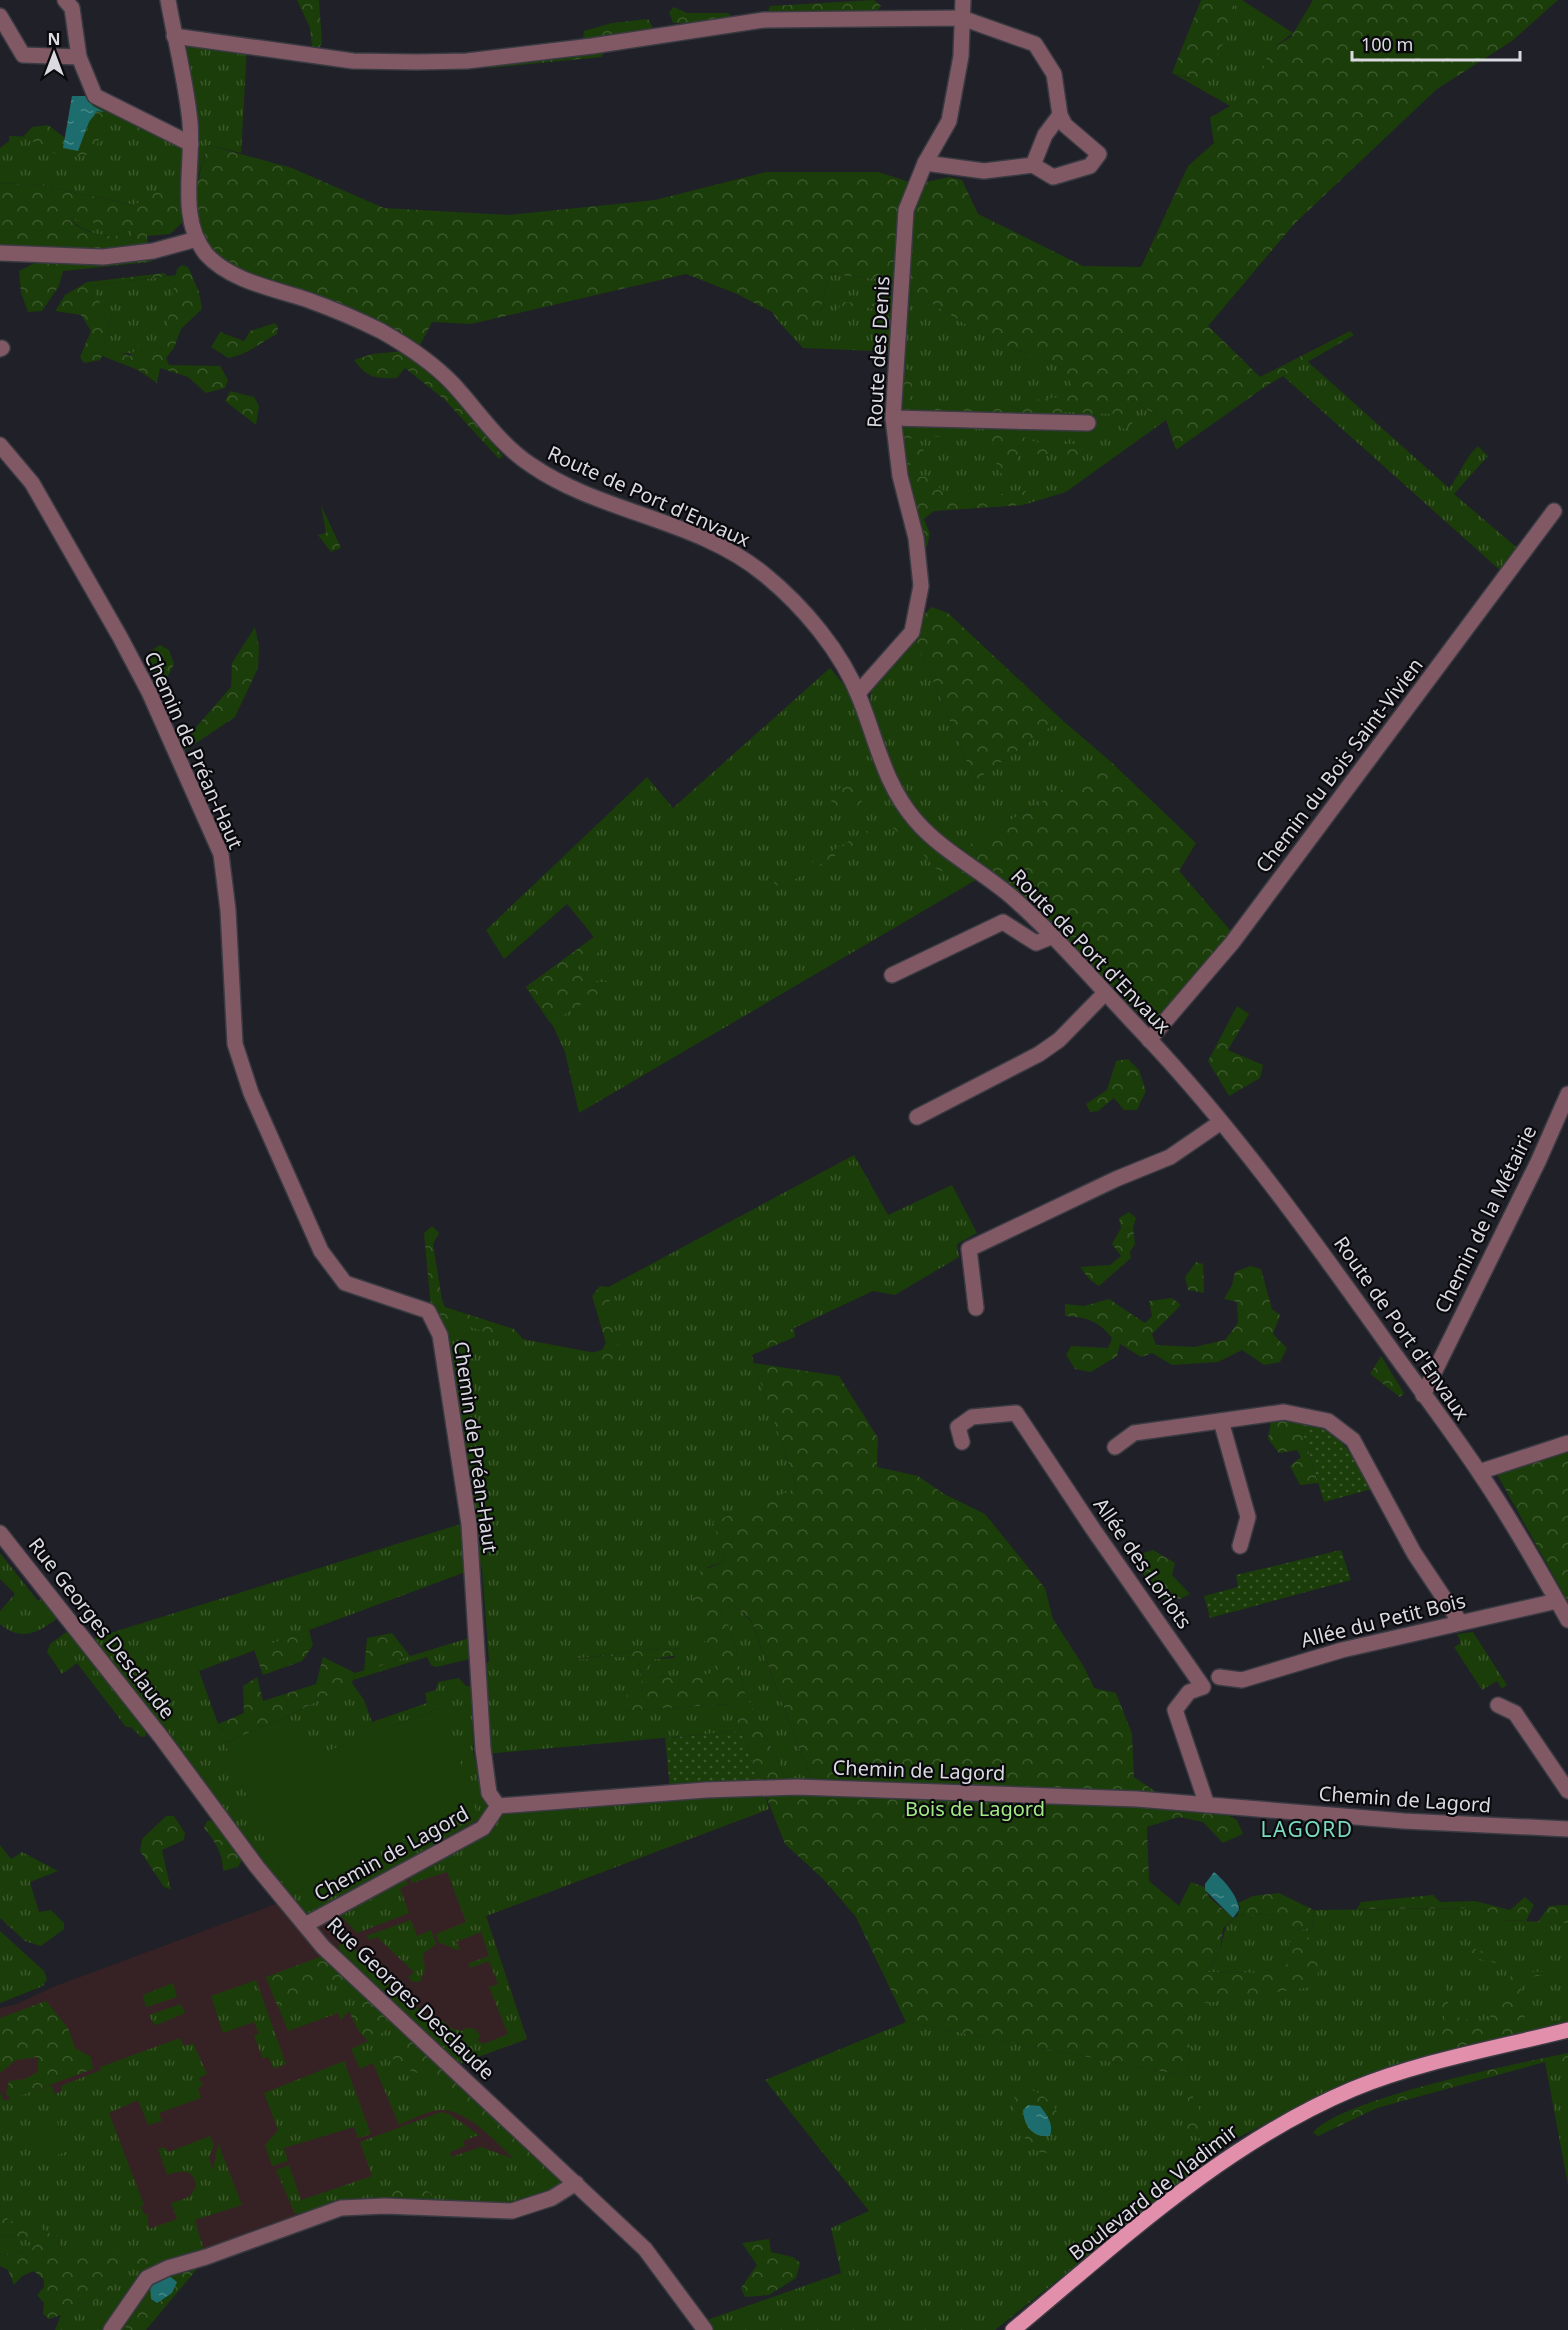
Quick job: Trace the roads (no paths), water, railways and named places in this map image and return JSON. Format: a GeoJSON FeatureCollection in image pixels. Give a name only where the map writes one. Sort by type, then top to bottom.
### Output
{"type":"FeatureCollection","features":[{"type":"Feature","properties":{"kind":"main road","name":"Boulevard de Vladimir"},"geometry":{"type":"LineString","coordinates":[[1013,2330],[1199,2177],[1247,2145],[1297,2116],[1388,2076],[1568,2030]]}},
{"type":"Feature","properties":{"kind":"street"},"geometry":{"type":"LineString","coordinates":[[65,0],[72,8],[79,57],[95,96],[191,144]]}},
{"type":"Feature","properties":{"kind":"street"},"geometry":{"type":"LineString","coordinates":[[0,253],[103,257],[153,251],[197,239],[189,204],[191,144],[187,100],[168,0]]}},
{"type":"Feature","properties":{"kind":"street","name":"Route des Denis"},"geometry":{"type":"LineString","coordinates":[[858,693],[912,632],[921,586],[916,538],[900,476],[893,418],[906,210],[925,163],[949,121],[961,56],[963,0]]}},
{"type":"Feature","properties":{"kind":"street"},"geometry":{"type":"LineString","coordinates":[[0,16],[24,55],[79,57]]}},
{"type":"Feature","properties":{"kind":"street"},"geometry":{"type":"LineString","coordinates":[[174,36],[353,60],[467,61],[592,46],[764,20],[963,18],[1035,44],[1054,74],[1060,115],[1065,125],[1099,154],[1090,166],[1053,177],[1033,165],[984,171],[925,163]]}},
{"type":"Feature","properties":{"kind":"street"},"geometry":{"type":"LineString","coordinates":[[1033,165],[1045,135],[1060,115]]}},
{"type":"Feature","properties":{"kind":"street","name":"Route de Port d'Envaux"},"geometry":{"type":"LineString","coordinates":[[197,239],[212,260],[237,276],[355,318],[416,353],[453,384],[512,451],[550,477],[714,545],[760,570],[813,623],[858,693],[882,765],[893,789],[908,811],[931,837],[996,883],[1051,937],[1149,1040],[1221,1122],[1299,1220],[1479,1472],[1520,1535],[1568,1620]]}},
{"type":"Feature","properties":{"kind":"street"},"geometry":{"type":"LineString","coordinates":[[893,418],[1088,423]]}},
{"type":"Feature","properties":{"kind":"street","name":"Chemin de Préan-Haut"},"geometry":{"type":"LineString","coordinates":[[0,445],[32,483],[120,637],[154,703],[221,854],[228,910],[235,1044],[251,1093],[321,1251],[345,1283],[428,1311],[440,1335],[468,1524],[483,1749],[489,1793],[498,1806]]}},
{"type":"Feature","properties":{"kind":"street","name":"Chemin du Bois Saint-Vivien"},"geometry":{"type":"LineString","coordinates":[[1149,1040],[1232,943],[1554,511]]}},
{"type":"Feature","properties":{"kind":"street"},"geometry":{"type":"LineString","coordinates":[[892,975],[1003,922],[1036,943],[1051,937]]}},
{"type":"Feature","properties":{"kind":"street"},"geometry":{"type":"LineString","coordinates":[[917,1117],[1039,1054],[1059,1040],[1104,994]]}},
{"type":"Feature","properties":{"kind":"street","name":"Chemin de la Métairie"},"geometry":{"type":"LineString","coordinates":[[1423,1395],[1538,1161],[1568,1094]]}},
{"type":"Feature","properties":{"kind":"street"},"geometry":{"type":"LineString","coordinates":[[976,1308],[969,1249],[1097,1188],[1170,1157],[1221,1122]]}},
{"type":"Feature","properties":{"kind":"street"},"geometry":{"type":"LineString","coordinates":[[1115,1447],[1134,1433],[1284,1412],[1328,1421],[1353,1440],[1414,1553],[1460,1622]]}},
{"type":"Feature","properties":{"kind":"street","name":"Allée des Loriots"},"geometry":{"type":"LineString","coordinates":[[962,1442],[957,1427],[972,1417],[1016,1413],[1203,1688],[1189,1692],[1175,1710],[1207,1805]]}},
{"type":"Feature","properties":{"kind":"street"},"geometry":{"type":"LineString","coordinates":[[1221,1421],[1248,1516],[1239,1546]]}},
{"type":"Feature","properties":{"kind":"street"},"geometry":{"type":"LineString","coordinates":[[1479,1472],[1568,1443]]}},
{"type":"Feature","properties":{"kind":"street","name":"Rue Georges Desclaude"},"geometry":{"type":"LineString","coordinates":[[0,1533],[127,1693],[257,1867],[323,1947],[645,2249],[705,2330]]}},
{"type":"Feature","properties":{"kind":"street","name":"Allée du Petit Bois"},"geometry":{"type":"LineString","coordinates":[[1219,1677],[1242,1680],[1342,1650],[1557,1600]]}},
{"type":"Feature","properties":{"kind":"street"},"geometry":{"type":"LineString","coordinates":[[1498,1705],[1515,1713],[1568,1791]]}},
{"type":"Feature","properties":{"kind":"street","name":"Chemin de Lagord"},"geometry":{"type":"LineString","coordinates":[[305,1925],[483,1828],[498,1806],[706,1790],[796,1787],[1137,1799],[1404,1821],[1568,1829]]}},
{"type":"Feature","properties":{"kind":"street"},"geometry":{"type":"LineString","coordinates":[[111,2330],[147,2278],[168,2268],[206,2257],[341,2208],[385,2206],[512,2211],[552,2198],[576,2183]]}},
{"type":"Feature","properties":{"kind":"water"},"geometry":{"type":"Polygon","coordinates":[[[72,96],[85,96],[93,106],[104,112],[97,111],[89,122],[78,151],[63,148],[72,96]]]}},
{"type":"Feature","properties":{"kind":"water"},"geometry":{"type":"Polygon","coordinates":[[[1214,1872],[1234,1894],[1239,1910],[1233,1918],[1205,1890],[1205,1884],[1214,1872]]]}},
{"type":"Feature","properties":{"kind":"water"},"geometry":{"type":"Polygon","coordinates":[[[1028,2105],[1040,2106],[1045,2113],[1050,2124],[1050,2136],[1038,2135],[1027,2126],[1023,2110],[1028,2105]]]}},
{"type":"Feature","properties":{"kind":"water"},"geometry":{"type":"Polygon","coordinates":[[[168,2275],[177,2282],[172,2293],[157,2303],[151,2299],[150,2283],[168,2275]]]}},
{"type":"Feature","properties":{"kind":"district","name":"LAGORD"},"geometry":{"type":"Point","coordinates":[1307,1829]}},
{"type":"Feature","properties":{"kind":"park label","name":"Bois de Lagord"},"geometry":{"type":"Point","coordinates":[975,1808]}}]}
